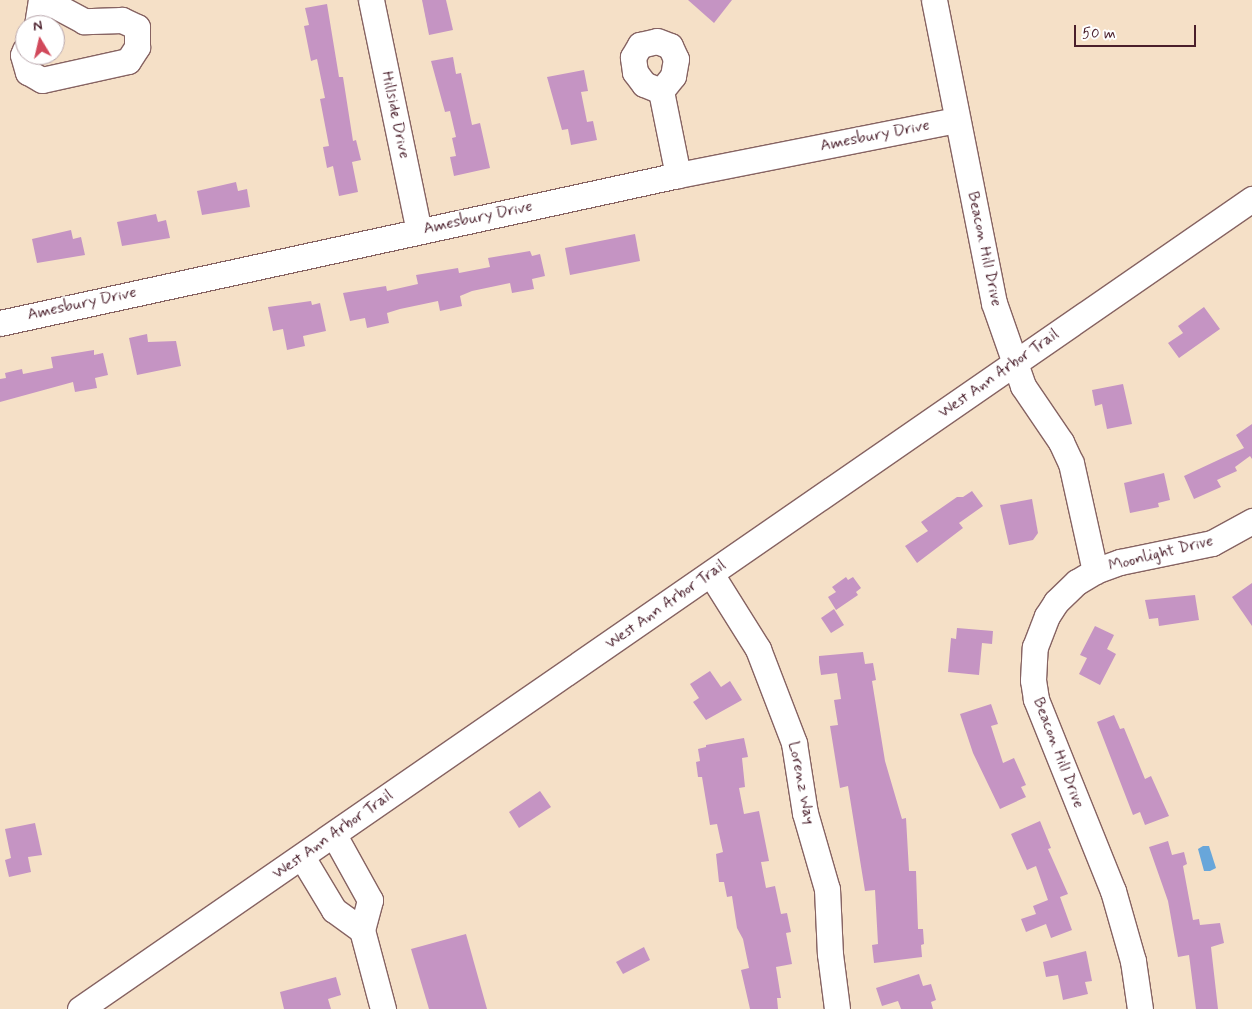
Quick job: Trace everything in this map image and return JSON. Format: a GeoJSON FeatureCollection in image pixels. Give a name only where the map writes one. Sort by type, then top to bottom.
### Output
{"type":"FeatureCollection","features":[{"type":"Feature","properties":{"kind":"street"},"geometry":{"type":"LineString","coordinates":[[39,15],[41,0]]}},
{"type":"Feature","properties":{"kind":"street"},"geometry":{"type":"LineString","coordinates":[[26,65],[28,72],[42,80],[128,61],[137,48],[137,26],[122,20],[84,21],[45,0]]}},
{"type":"Feature","properties":{"kind":"street","name":"Hillside Drive"},"geometry":{"type":"LineString","coordinates":[[371,0],[419,230]]}},
{"type":"Feature","properties":{"kind":"street","name":"Beacon Hill Drive"},"geometry":{"type":"LineString","coordinates":[[934,0],[994,303],[1017,362],[1023,386],[1061,442],[1070,462],[1095,571],[1066,592],[1047,616],[1035,647],[1033,680],[1040,713],[1113,891],[1132,961],[1140,1009]]}},
{"type":"Feature","properties":{"kind":"street"},"geometry":{"type":"LineString","coordinates":[[661,91],[678,175]]}},
{"type":"Feature","properties":{"kind":"street","name":"Amesbury Drive"},"geometry":{"type":"LineString","coordinates":[[0,322],[678,175],[957,120]]}},
{"type":"Feature","properties":{"kind":"street","name":"West Ann Arbor Trail"},"geometry":{"type":"LineString","coordinates":[[80,1009],[1252,198]]}},
{"type":"Feature","properties":{"kind":"street","name":"Moonlight Drive"},"geometry":{"type":"LineString","coordinates":[[1095,571],[1120,562],[1212,543],[1252,522]]}},
{"type":"Feature","properties":{"kind":"street","name":"Lorenz Way"},"geometry":{"type":"LineString","coordinates":[[711,574],[758,649],[794,744],[805,813],[827,889],[830,954],[837,1009]]}},
{"type":"Feature","properties":{"kind":"street"},"geometry":{"type":"LineString","coordinates":[[334,834],[370,900],[362,930],[382,1009]]}},
{"type":"Feature","properties":{"kind":"street"},"geometry":{"type":"LineString","coordinates":[[302,857],[334,910],[362,930]]}},
{"type":"Feature","properties":{"kind":"water"},"geometry":{"type":"Polygon","coordinates":[[[1203,846],[1209,846],[1216,868],[1210,871],[1204,871],[1198,849],[1203,846]]]}},
{"type":"Feature","properties":{"kind":"building"},"geometry":{"type":"Polygon","coordinates":[[[422,0],[446,0],[453,30],[429,35],[422,0]]]}},
{"type":"Feature","properties":{"kind":"building"},"geometry":{"type":"Polygon","coordinates":[[[688,0],[732,0],[714,23],[688,0]]]}},
{"type":"Feature","properties":{"kind":"building"},"geometry":{"type":"Polygon","coordinates":[[[327,4],[339,77],[343,77],[353,141],[356,140],[361,160],[352,162],[358,192],[339,196],[333,166],[327,168],[323,147],[329,146],[320,99],[325,98],[317,59],[311,61],[304,26],[309,25],[305,8],[327,4]]]}},
{"type":"Feature","properties":{"kind":"building"},"geometry":{"type":"Polygon","coordinates":[[[453,57],[456,74],[461,73],[472,125],[480,123],[490,168],[454,176],[450,157],[456,156],[452,138],[456,137],[450,111],[445,112],[431,61],[453,57]]]}},
{"type":"Feature","properties":{"kind":"building"},"geometry":{"type":"Polygon","coordinates":[[[584,70],[588,91],[581,92],[587,122],[593,121],[597,140],[571,145],[568,129],[562,130],[547,77],[584,70]]]}},
{"type":"Feature","properties":{"kind":"building"},"geometry":{"type":"Polygon","coordinates":[[[236,182],[238,191],[247,189],[250,207],[202,215],[197,191],[236,182]]]}},
{"type":"Feature","properties":{"kind":"building"},"geometry":{"type":"Polygon","coordinates":[[[156,214],[158,222],[166,220],[170,238],[122,246],[117,222],[156,214]]]}},
{"type":"Feature","properties":{"kind":"building"},"geometry":{"type":"Polygon","coordinates":[[[71,230],[73,239],[81,237],[85,255],[37,263],[32,239],[71,230]]]}},
{"type":"Feature","properties":{"kind":"building"},"geometry":{"type":"Polygon","coordinates":[[[635,234],[640,261],[570,275],[565,248],[635,234]]]}},
{"type":"Feature","properties":{"kind":"building"},"geometry":{"type":"Polygon","coordinates":[[[530,251],[532,256],[540,254],[545,276],[532,279],[534,289],[512,293],[510,283],[472,291],[460,296],[462,306],[440,311],[438,301],[400,309],[387,313],[389,323],[367,328],[365,318],[350,321],[343,293],[386,286],[387,291],[418,284],[416,275],[458,268],[459,273],[490,267],[488,258],[530,251]]]}},
{"type":"Feature","properties":{"kind":"building"},"geometry":{"type":"Polygon","coordinates":[[[311,301],[312,305],[320,303],[326,331],[303,336],[305,346],[287,350],[283,329],[273,331],[268,307],[311,301]]]}},
{"type":"Feature","properties":{"kind":"building"},"geometry":{"type":"Polygon","coordinates":[[[1204,307],[1220,329],[1179,358],[1168,343],[1183,333],[1178,326],[1204,307]]]}},
{"type":"Feature","properties":{"kind":"building"},"geometry":{"type":"Polygon","coordinates":[[[147,334],[148,342],[176,341],[181,366],[137,375],[129,338],[147,334]]]}},
{"type":"Feature","properties":{"kind":"building"},"geometry":{"type":"Polygon","coordinates":[[[94,350],[94,355],[103,353],[108,375],[95,378],[97,388],[75,392],[73,382],[0,402],[0,379],[6,378],[5,373],[22,369],[23,374],[53,368],[51,357],[94,350]]]}},
{"type":"Feature","properties":{"kind":"building"},"geometry":{"type":"Polygon","coordinates":[[[1123,384],[1132,424],[1107,429],[1102,404],[1095,406],[1092,390],[1123,384]]]}},
{"type":"Feature","properties":{"kind":"building"},"geometry":{"type":"Polygon","coordinates":[[[1252,424],[1252,459],[1250,456],[1235,467],[1237,471],[1217,480],[1221,487],[1194,499],[1184,476],[1244,448],[1236,435],[1252,424]]]}},
{"type":"Feature","properties":{"kind":"building"},"geometry":{"type":"Polygon","coordinates":[[[1164,473],[1170,500],[1158,503],[1159,507],[1130,513],[1124,483],[1164,473]]]}},
{"type":"Feature","properties":{"kind":"building"},"geometry":{"type":"Polygon","coordinates":[[[972,491],[983,506],[959,523],[963,528],[917,563],[905,546],[928,531],[921,522],[957,497],[963,497],[972,491]]]}},
{"type":"Feature","properties":{"kind":"building"},"geometry":{"type":"Polygon","coordinates":[[[1032,499],[1038,533],[1033,540],[1009,545],[1000,505],[1032,499]]]}},
{"type":"Feature","properties":{"kind":"building"},"geometry":{"type":"Polygon","coordinates":[[[846,577],[848,580],[853,577],[861,588],[856,592],[858,595],[836,610],[828,597],[836,592],[832,587],[846,577]]]}},
{"type":"Feature","properties":{"kind":"building"},"geometry":{"type":"Polygon","coordinates":[[[1252,583],[1252,626],[1232,597],[1252,583]]]}},
{"type":"Feature","properties":{"kind":"building"},"geometry":{"type":"Polygon","coordinates":[[[1195,595],[1199,620],[1159,626],[1158,618],[1149,619],[1145,600],[1195,595]]]}},
{"type":"Feature","properties":{"kind":"building"},"geometry":{"type":"Polygon","coordinates":[[[834,609],[844,625],[831,633],[821,618],[834,609]]]}},
{"type":"Feature","properties":{"kind":"building"},"geometry":{"type":"Polygon","coordinates":[[[1095,626],[1114,635],[1107,649],[1116,654],[1100,685],[1079,674],[1087,658],[1080,655],[1095,626]]]}},
{"type":"Feature","properties":{"kind":"building"},"geometry":{"type":"Polygon","coordinates":[[[957,628],[993,631],[992,644],[982,643],[979,675],[948,672],[951,638],[956,639],[957,628]]]}},
{"type":"Feature","properties":{"kind":"building"},"geometry":{"type":"Polygon","coordinates":[[[863,652],[865,664],[873,663],[876,680],[872,681],[885,761],[902,819],[906,818],[909,871],[916,871],[918,929],[923,929],[924,944],[921,945],[922,957],[874,963],[872,945],[878,944],[875,890],[865,891],[848,786],[840,788],[830,726],[838,725],[834,700],[841,699],[837,673],[821,675],[819,662],[819,656],[863,652]]]}},
{"type":"Feature","properties":{"kind":"building"},"geometry":{"type":"Polygon","coordinates":[[[710,671],[721,687],[730,681],[742,700],[706,720],[693,702],[699,698],[690,684],[710,671]]]}},
{"type":"Feature","properties":{"kind":"building"},"geometry":{"type":"Polygon","coordinates":[[[991,704],[998,724],[991,726],[1003,763],[1014,758],[1026,785],[1021,787],[1026,797],[1000,809],[973,753],[960,714],[991,704]]]}},
{"type":"Feature","properties":{"kind":"building"},"geometry":{"type":"Polygon","coordinates":[[[1114,715],[1120,729],[1124,728],[1145,779],[1151,776],[1169,816],[1145,825],[1140,812],[1133,815],[1097,722],[1114,715]]]}},
{"type":"Feature","properties":{"kind":"building"},"geometry":{"type":"Polygon","coordinates":[[[744,738],[748,757],[742,758],[745,787],[739,788],[744,814],[759,811],[769,861],[761,862],[766,888],[775,886],[781,914],[787,913],[791,932],[786,933],[792,964],[776,967],[781,998],[777,998],[778,1009],[750,1009],[741,970],[749,968],[743,939],[737,928],[732,896],[727,897],[724,882],[719,882],[716,854],[723,852],[717,824],[710,825],[702,777],[698,777],[696,762],[700,761],[698,749],[706,747],[706,745],[744,738]]]}},
{"type":"Feature","properties":{"kind":"building"},"geometry":{"type":"Polygon","coordinates":[[[540,791],[551,807],[519,828],[509,812],[540,791]]]}},
{"type":"Feature","properties":{"kind":"building"},"geometry":{"type":"Polygon","coordinates":[[[1040,821],[1051,848],[1048,849],[1068,894],[1060,897],[1072,930],[1051,938],[1046,924],[1026,932],[1021,919],[1036,914],[1033,906],[1048,900],[1036,866],[1027,870],[1011,834],[1040,821]]]}},
{"type":"Feature","properties":{"kind":"building"},"geometry":{"type":"Polygon","coordinates":[[[35,823],[42,855],[28,857],[31,872],[9,877],[5,860],[11,858],[5,829],[35,823]]]}},
{"type":"Feature","properties":{"kind":"building"},"geometry":{"type":"Polygon","coordinates":[[[1168,841],[1172,855],[1184,852],[1187,864],[1183,866],[1193,920],[1199,919],[1200,925],[1220,923],[1224,943],[1211,947],[1218,1009],[1196,1009],[1189,955],[1178,957],[1168,901],[1149,847],[1168,841]]]}},
{"type":"Feature","properties":{"kind":"building"},"geometry":{"type":"Polygon","coordinates":[[[466,934],[487,1009],[429,1009],[411,949],[466,934]]]}},
{"type":"Feature","properties":{"kind":"building"},"geometry":{"type":"Polygon","coordinates":[[[644,947],[650,960],[623,974],[616,962],[644,947]]]}},
{"type":"Feature","properties":{"kind":"building"},"geometry":{"type":"Polygon","coordinates":[[[1086,951],[1092,981],[1085,982],[1088,994],[1063,1000],[1058,975],[1046,977],[1043,962],[1086,951]]]}},
{"type":"Feature","properties":{"kind":"building"},"geometry":{"type":"Polygon","coordinates":[[[919,974],[923,986],[931,984],[936,1000],[931,1002],[933,1009],[901,1009],[898,1001],[882,1006],[876,988],[919,974]]]}},
{"type":"Feature","properties":{"kind":"building"},"geometry":{"type":"Polygon","coordinates":[[[336,977],[341,995],[328,999],[331,1009],[284,1009],[280,992],[336,977]]]}}]}
